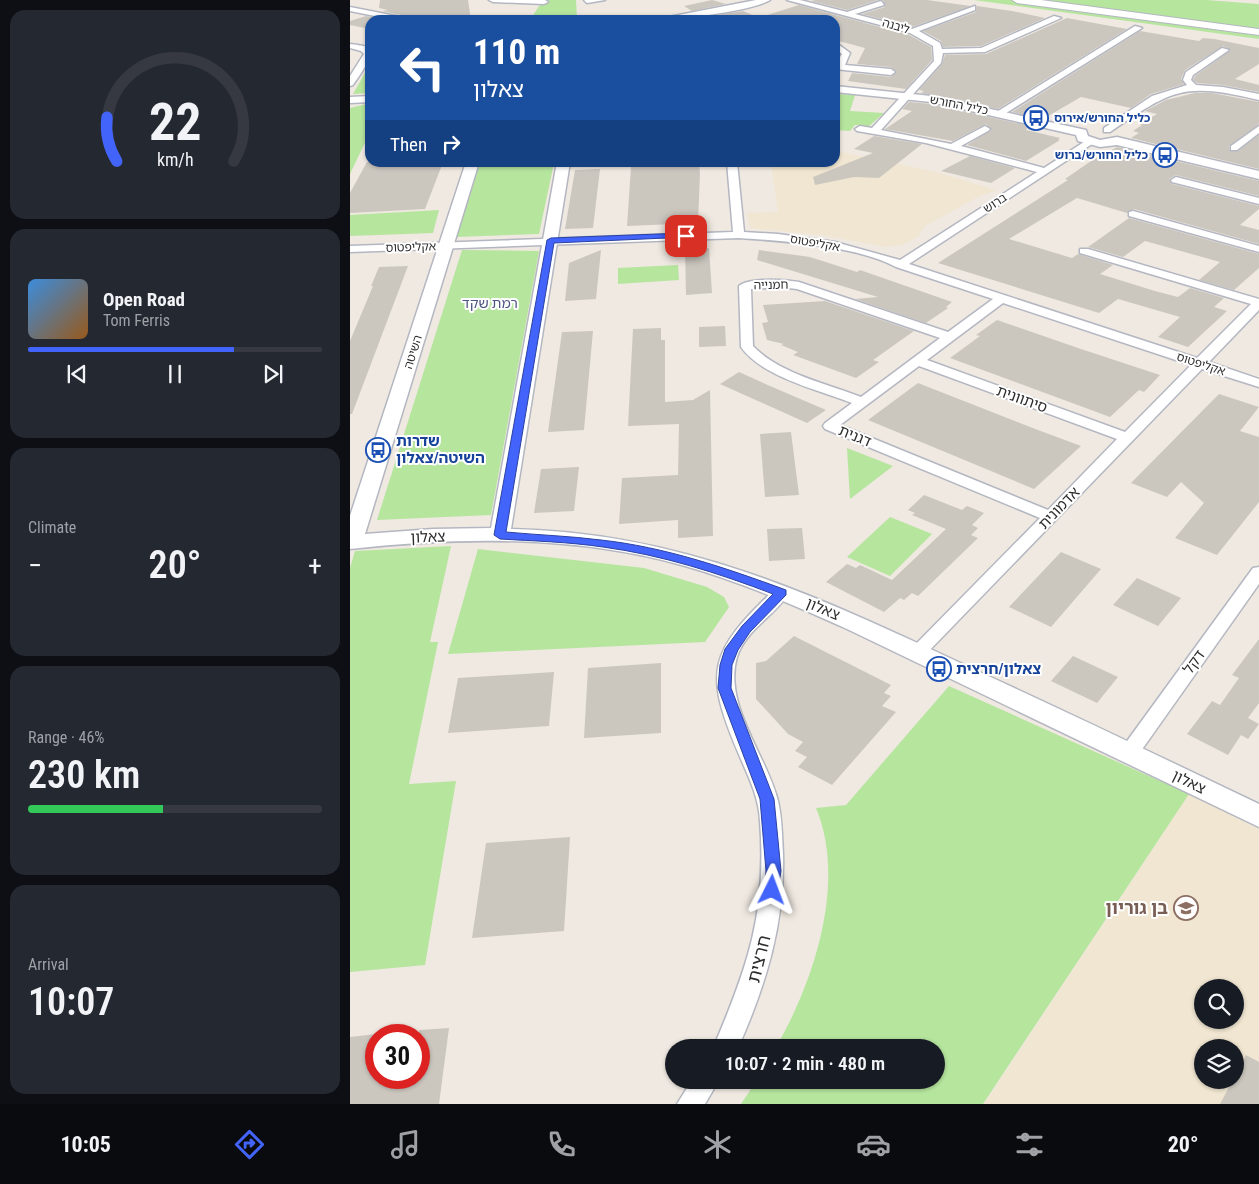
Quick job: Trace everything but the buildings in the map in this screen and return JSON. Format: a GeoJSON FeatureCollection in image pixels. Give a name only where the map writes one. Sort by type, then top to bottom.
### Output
{"type":"FeatureCollection","features":[{"type":"Feature","properties":{"kind":"main road"},"geometry":{"type":"LineString","coordinates":[[1017,0],[1259,30]]}},
{"type":"Feature","properties":{"kind":"main road"},"geometry":{"type":"LineString","coordinates":[[1041,0],[1259,30]]}},
{"type":"Feature","properties":{"kind":"street"},"geometry":{"type":"LineString","coordinates":[[493,0],[544,2]]}},
{"type":"Feature","properties":{"kind":"street"},"geometry":{"type":"LineString","coordinates":[[587,1],[601,0]]}},
{"type":"Feature","properties":{"kind":"street"},"geometry":{"type":"LineString","coordinates":[[691,15],[725,10],[766,0]]}},
{"type":"Feature","properties":{"kind":"street","name":"ליבנה"},"geometry":{"type":"LineString","coordinates":[[791,0],[913,31],[932,40],[939,51]]}},
{"type":"Feature","properties":{"kind":"street"},"geometry":{"type":"LineString","coordinates":[[350,4],[358,2]]}},
{"type":"Feature","properties":{"kind":"street"},"geometry":{"type":"LineString","coordinates":[[840,16],[881,2]]}},
{"type":"Feature","properties":{"kind":"street"},"geometry":{"type":"LineString","coordinates":[[913,31],[972,8]]}},
{"type":"Feature","properties":{"kind":"street"},"geometry":{"type":"LineString","coordinates":[[350,9],[381,15]]}},
{"type":"Feature","properties":{"kind":"street"},"geometry":{"type":"LineString","coordinates":[[874,132],[938,60],[939,51],[982,50],[1057,18]]}},
{"type":"Feature","properties":{"kind":"street"},"geometry":{"type":"LineString","coordinates":[[1000,113],[1138,28]]}},
{"type":"Feature","properties":{"kind":"street"},"geometry":{"type":"LineString","coordinates":[[350,46],[365,50]]}},
{"type":"Feature","properties":{"kind":"street"},"geometry":{"type":"LineString","coordinates":[[840,48],[846,53],[840,64]]}},
{"type":"Feature","properties":{"kind":"street"},"geometry":{"type":"LineString","coordinates":[[1194,88],[1187,80],[1189,74],[1225,50]]}},
{"type":"Feature","properties":{"kind":"street"},"geometry":{"type":"LineString","coordinates":[[351,79],[365,58]]}},
{"type":"Feature","properties":{"kind":"street"},"geometry":{"type":"LineString","coordinates":[[840,67],[891,72]]}},
{"type":"Feature","properties":{"kind":"street"},"geometry":{"type":"LineString","coordinates":[[1107,130],[1164,94],[1194,88],[1217,89],[1259,97]]}},
{"type":"Feature","properties":{"kind":"street","name":"כליל החורש"},"geometry":{"type":"LineString","coordinates":[[840,89],[906,95],[1000,113],[1086,137]]}},
{"type":"Feature","properties":{"kind":"street"},"geometry":{"type":"LineString","coordinates":[[350,100],[365,99]]}},
{"type":"Feature","properties":{"kind":"street"},"geometry":{"type":"LineString","coordinates":[[860,129],[952,147],[1045,171]]}},
{"type":"Feature","properties":{"kind":"street"},"geometry":{"type":"LineString","coordinates":[[952,147],[986,129]]}},
{"type":"Feature","properties":{"kind":"street"},"geometry":{"type":"LineString","coordinates":[[1117,141],[1120,138],[1118,135],[1107,130],[1090,130],[1086,137],[1105,143],[1117,141],[1259,175]]}},
{"type":"Feature","properties":{"kind":"street"},"geometry":{"type":"LineString","coordinates":[[1234,148],[1257,132]]}},
{"type":"Feature","properties":{"kind":"street","name":"ברוש"},"geometry":{"type":"LineString","coordinates":[[900,266],[1045,171],[1086,137]]}},
{"type":"Feature","properties":{"kind":"street","name":"השיטה"},"geometry":{"type":"LineString","coordinates":[[351,542],[471,167]]}},
{"type":"Feature","properties":{"kind":"street"},"geometry":{"type":"LineString","coordinates":[[500,535],[563,167]]}},
{"type":"Feature","properties":{"kind":"street"},"geometry":{"type":"LineString","coordinates":[[732,167],[739,235]]}},
{"type":"Feature","properties":{"kind":"street"},"geometry":{"type":"LineString","coordinates":[[1176,180],[1259,201]]}},
{"type":"Feature","properties":{"kind":"street"},"geometry":{"type":"LineString","coordinates":[[1133,214],[1259,249]]}},
{"type":"Feature","properties":{"kind":"street","name":"אקליפטוס"},"geometry":{"type":"LineString","coordinates":[[350,249],[551,240],[739,235],[787,238],[835,245],[892,260],[900,266],[1259,382]]}},
{"type":"Feature","properties":{"kind":"street"},"geometry":{"type":"LineString","coordinates":[[1084,252],[1259,303]]}},
{"type":"Feature","properties":{"kind":"street","name":"חמנייה"},"geometry":{"type":"LineString","coordinates":[[862,402],[768,365],[755,357],[747,347],[745,286],[780,283],[802,287],[949,338]]}},
{"type":"Feature","properties":{"kind":"street","name":"דגנית"},"geometry":{"type":"LineString","coordinates":[[1001,299],[830,426],[1050,516]]}},
{"type":"Feature","properties":{"kind":"street","name":"אדמונית"},"geometry":{"type":"LineString","coordinates":[[918,652],[1259,303]]}},
{"type":"Feature","properties":{"kind":"street","name":"סיתוונית"},"geometry":{"type":"LineString","coordinates":[[917,361],[1127,438]]}},
{"type":"Feature","properties":{"kind":"street","name":"צאלון"},"geometry":{"type":"LineString","coordinates":[[351,542],[416,537],[500,535],[602,543],[718,569],[853,622],[1259,816]]}},
{"type":"Feature","properties":{"kind":"street","name":"דקל"},"geometry":{"type":"LineString","coordinates":[[1129,753],[1259,572]]}},
{"type":"Feature","properties":{"kind":"street","name":"חרצית"},"geometry":{"type":"LineString","coordinates":[[729,1039],[749,999],[761,960],[770,910],[774,871],[767,799],[724,688],[726,665],[732,649],[746,629],[781,593]]}},
{"type":"Feature","properties":{"kind":"street"},"geometry":{"type":"LineString","coordinates":[[690,1104],[701,1089]]}},
{"type":"Feature","properties":{"kind":"shaded area"},"geometry":{"type":"Polygon","coordinates":[[[840,152],[932,171],[996,190],[974,199],[925,226],[918,237],[902,245],[886,247],[821,235],[750,228],[747,213],[778,212],[772,167],[840,167],[840,152]]]}},
{"type":"Feature","properties":{"kind":"shaded area","name":"בן גוריון"},"geometry":{"type":"Polygon","coordinates":[[[1189,794],[1259,829],[1259,1104],[984,1104],[1189,794]]]}},
{"type":"Feature","properties":{"kind":"green space"},"geometry":{"type":"Polygon","coordinates":[[[543,0],[576,0],[577,15],[533,15],[543,0]]]}},
{"type":"Feature","properties":{"kind":"green space"},"geometry":{"type":"Polygon","coordinates":[[[974,0],[1206,0],[1259,4],[1259,39],[974,0]]]}},
{"type":"Feature","properties":{"kind":"green space"},"geometry":{"type":"Polygon","coordinates":[[[365,73],[365,93],[353,94],[365,73]]]}},
{"type":"Feature","properties":{"kind":"green space"},"geometry":{"type":"Polygon","coordinates":[[[840,94],[855,95],[850,111],[884,113],[868,127],[855,125],[850,131],[840,130],[840,94]]]}},
{"type":"Feature","properties":{"kind":"green space"},"geometry":{"type":"Polygon","coordinates":[[[365,104],[365,142],[350,174],[350,108],[365,104]]]}},
{"type":"Feature","properties":{"kind":"green space"},"geometry":{"type":"Polygon","coordinates":[[[479,167],[553,167],[539,234],[456,237],[479,167]]]}},
{"type":"Feature","properties":{"kind":"green space"},"geometry":{"type":"Polygon","coordinates":[[[439,210],[433,233],[350,236],[350,215],[439,210]]]}},
{"type":"Feature","properties":{"kind":"green space"},"geometry":{"type":"Polygon","coordinates":[[[462,250],[539,251],[491,515],[377,520],[462,250]]]}},
{"type":"Feature","properties":{"kind":"green space"},"geometry":{"type":"Polygon","coordinates":[[[678,265],[679,280],[618,284],[618,268],[678,265]]]}},
{"type":"Feature","properties":{"kind":"green space"},"geometry":{"type":"Polygon","coordinates":[[[847,448],[893,466],[850,499],[847,448]]]}},
{"type":"Feature","properties":{"kind":"green space"},"geometry":{"type":"Polygon","coordinates":[[[890,517],[932,534],[890,576],[847,557],[890,517]]]}},
{"type":"Feature","properties":{"kind":"green space"},"geometry":{"type":"Polygon","coordinates":[[[451,546],[430,642],[438,642],[409,784],[456,781],[425,965],[350,972],[350,568],[355,551],[451,546]]]}},
{"type":"Feature","properties":{"kind":"green space"},"geometry":{"type":"Polygon","coordinates":[[[478,549],[644,568],[707,587],[724,597],[729,607],[705,642],[448,654],[478,549]]]}},
{"type":"Feature","properties":{"kind":"green space"},"geometry":{"type":"Polygon","coordinates":[[[949,686],[1189,794],[983,1104],[741,1104],[751,1089],[945,1089],[945,1039],[780,1039],[803,993],[814,962],[822,931],[827,899],[828,867],[825,837],[816,808],[846,805],[949,686]]]}},
{"type":"Feature","properties":{"kind":"place","name":"כליל החורש/אירוס"},"geometry":{"type":"Point","coordinates":[1036,118]}},
{"type":"Feature","properties":{"kind":"place","name":"כליל החורש/ברוש"},"geometry":{"type":"Point","coordinates":[1165,155]}},
{"type":"Feature","properties":{"kind":"place","name":"שדרות השיטה/צאלון"},"geometry":{"type":"Point","coordinates":[378,450]}},
{"type":"Feature","properties":{"kind":"place","name":"צאלון/חרצית"},"geometry":{"type":"Point","coordinates":[939,669]}},
{"type":"Feature","properties":{"kind":"place","name":"בן גוריון"},"geometry":{"type":"Point","coordinates":[1186,908]}},
{"type":"Feature","properties":{"kind":"district","name":"רמת שקד"},"geometry":{"type":"Point","coordinates":[490,303]}},
{"type":"Feature","properties":{"kind":"route"},"geometry":{"type":"LineString","coordinates":[[686,236],[551,240],[500,535],[602,543],[644,551],[718,569],[781,593],[746,629],[732,649],[726,665],[724,688],[767,799],[774,871],[772,890]]}}]}
